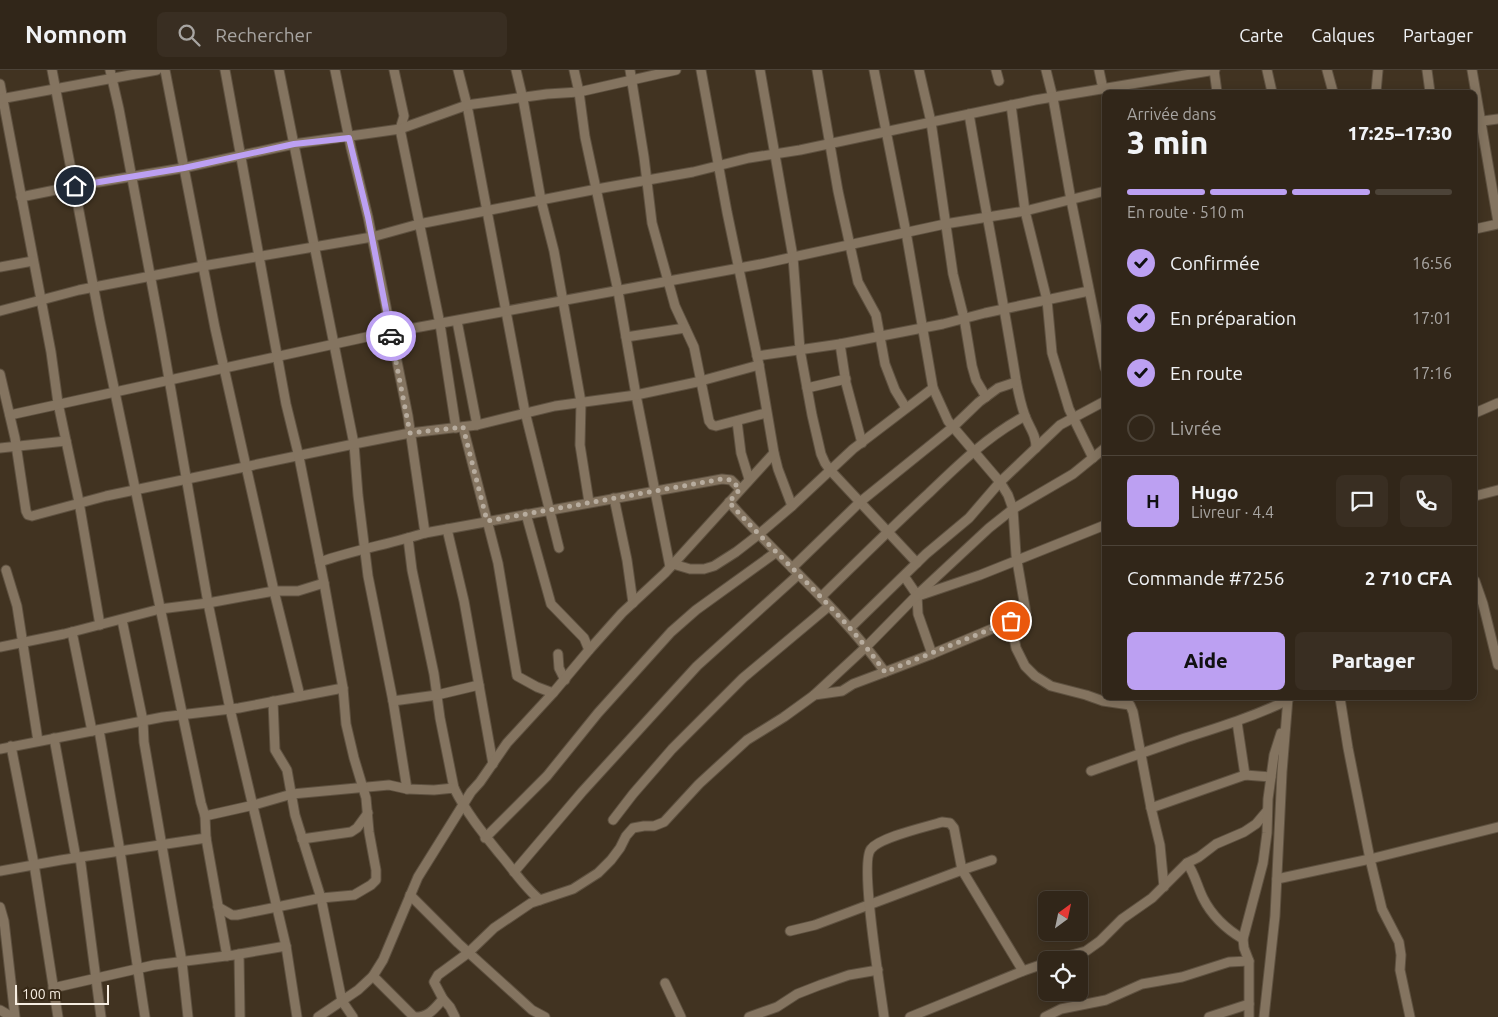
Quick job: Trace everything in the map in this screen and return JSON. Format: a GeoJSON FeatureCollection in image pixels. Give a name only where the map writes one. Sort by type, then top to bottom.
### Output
{"type":"FeatureCollection","features":[{"type":"Feature","properties":{"kind":"street"},"geometry":{"type":"LineString","coordinates":[[52,70],[100,322],[205,816],[206,838],[227,956]]}},
{"type":"Feature","properties":{"kind":"street"},"geometry":{"type":"LineString","coordinates":[[1,99],[56,89],[110,74],[157,70]]}},
{"type":"Feature","properties":{"kind":"street"},"geometry":{"type":"LineString","coordinates":[[165,70],[224,369],[274,591],[300,696]]}},
{"type":"Feature","properties":{"kind":"street"},"geometry":{"type":"LineString","coordinates":[[218,907],[237,916],[321,898],[354,895],[376,880],[376,870],[368,832],[368,811],[364,787],[354,758],[346,724],[343,688],[324,583],[299,457],[286,404],[225,70]]}},
{"type":"Feature","properties":{"kind":"street"},"geometry":{"type":"LineString","coordinates":[[279,70],[354,444],[368,576],[393,701],[407,789]]}},
{"type":"Feature","properties":{"kind":"street"},"geometry":{"type":"LineString","coordinates":[[335,70],[391,333],[410,433],[425,533]]}},
{"type":"Feature","properties":{"kind":"street"},"geometry":{"type":"LineString","coordinates":[[394,70],[404,116],[400,129],[417,205],[419,224],[459,427],[498,563],[518,676],[537,687],[553,693]]}},
{"type":"Feature","properties":{"kind":"street"},"geometry":{"type":"LineString","coordinates":[[458,70],[467,105],[525,412],[559,548]]}},
{"type":"Feature","properties":{"kind":"street"},"geometry":{"type":"LineString","coordinates":[[516,70],[523,98],[541,200],[554,251],[581,402],[580,445],[589,502]]}},
{"type":"Feature","properties":{"kind":"street"},"geometry":{"type":"LineString","coordinates":[[574,70],[618,291],[636,395],[672,565]]}},
{"type":"Feature","properties":{"kind":"street"},"geometry":{"type":"LineString","coordinates":[[630,70],[644,157],[652,224],[675,306],[694,347],[709,421],[712,425],[737,421],[766,413]]}},
{"type":"Feature","properties":{"kind":"street"},"geometry":{"type":"LineString","coordinates":[[21,197],[184,168],[294,144],[349,138],[400,129],[467,105],[547,94],[579,92],[676,70]]}},
{"type":"Feature","properties":{"kind":"street"},"geometry":{"type":"LineString","coordinates":[[701,70],[738,268],[758,360],[774,453],[792,506]]}},
{"type":"Feature","properties":{"kind":"street"},"geometry":{"type":"LineString","coordinates":[[760,70],[793,257],[800,350],[821,454],[830,470],[917,563]]}},
{"type":"Feature","properties":{"kind":"street"},"geometry":{"type":"LineString","coordinates":[[817,70],[849,245],[858,282],[876,314],[885,364],[895,390],[906,408]]}},
{"type":"Feature","properties":{"kind":"street"},"geometry":{"type":"LineString","coordinates":[[814,696],[842,690],[1025,616],[1026,613],[1017,561],[1013,509],[1008,495],[1000,482],[948,421],[933,388],[906,232],[874,70]]}},
{"type":"Feature","properties":{"kind":"street"},"geometry":{"type":"LineString","coordinates":[[919,70],[931,122],[953,274],[964,318],[974,373],[986,397]]}},
{"type":"Feature","properties":{"kind":"street"},"geometry":{"type":"LineString","coordinates":[[996,70],[999,81]]}},
{"type":"Feature","properties":{"kind":"street"},"geometry":{"type":"LineString","coordinates":[[1046,70],[1102,353]]}},
{"type":"Feature","properties":{"kind":"street"},"geometry":{"type":"LineString","coordinates":[[1099,70],[1103,89]]}},
{"type":"Feature","properties":{"kind":"street"},"geometry":{"type":"LineString","coordinates":[[0,311],[41,302],[79,290],[203,266],[372,237],[419,224],[486,210],[693,172],[749,158],[1011,105],[1214,70],[1217,90]]}},
{"type":"Feature","properties":{"kind":"street"},"geometry":{"type":"LineString","coordinates":[[1267,70],[1272,90]]}},
{"type":"Feature","properties":{"kind":"street"},"geometry":{"type":"LineString","coordinates":[[1327,70],[1332,90]]}},
{"type":"Feature","properties":{"kind":"street"},"geometry":{"type":"LineString","coordinates":[[1376,90],[1378,70]]}},
{"type":"Feature","properties":{"kind":"street"},"geometry":{"type":"LineString","coordinates":[[1427,70],[1430,90]]}},
{"type":"Feature","properties":{"kind":"street"},"geometry":{"type":"LineString","coordinates":[[1472,70],[1474,90]]}},
{"type":"Feature","properties":{"kind":"street"},"geometry":{"type":"LineString","coordinates":[[110,74],[132,176],[208,603],[230,709],[273,885],[276,908],[286,946],[297,1017]]}},
{"type":"Feature","properties":{"kind":"street"},"geometry":{"type":"LineString","coordinates":[[0,84],[1,99],[41,302],[58,403],[79,502],[100,625]]}},
{"type":"Feature","properties":{"kind":"street"},"geometry":{"type":"LineString","coordinates":[[1011,105],[1025,211],[1047,300],[1052,353],[1072,418],[1093,458]]}},
{"type":"Feature","properties":{"kind":"street"},"geometry":{"type":"LineString","coordinates":[[969,114],[1003,309],[1012,349],[1016,382],[1025,416],[1035,435],[1036,448]]}},
{"type":"Feature","properties":{"kind":"street"},"geometry":{"type":"LineString","coordinates":[[1477,229],[1498,223],[1478,121],[1498,119]]}},
{"type":"Feature","properties":{"kind":"street"},"geometry":{"type":"LineString","coordinates":[[10,414],[334,344],[738,268],[945,224],[1025,211],[1102,192]]}},
{"type":"Feature","properties":{"kind":"street"},"geometry":{"type":"LineString","coordinates":[[0,267],[33,261]]}},
{"type":"Feature","properties":{"kind":"street"},"geometry":{"type":"LineString","coordinates":[[0,374],[10,414],[26,511],[32,516],[79,502],[354,444],[410,433],[477,426],[525,412],[636,395],[701,381],[758,360],[800,350],[922,328],[1089,290]]}},
{"type":"Feature","properties":{"kind":"street"},"geometry":{"type":"LineString","coordinates":[[457,321],[477,426]]}},
{"type":"Feature","properties":{"kind":"street"},"geometry":{"type":"LineString","coordinates":[[626,337],[685,328]]}},
{"type":"Feature","properties":{"kind":"street"},"geometry":{"type":"LineString","coordinates":[[840,344],[846,379],[862,443]]}},
{"type":"Feature","properties":{"kind":"street"},"geometry":{"type":"LineString","coordinates":[[807,388],[846,379]]}},
{"type":"Feature","properties":{"kind":"street"},"geometry":{"type":"LineString","coordinates":[[792,568],[860,502],[986,397],[998,388],[1016,382]]}},
{"type":"Feature","properties":{"kind":"street"},"geometry":{"type":"LineString","coordinates":[[672,565],[690,569],[714,566],[758,535],[862,443],[933,388]]}},
{"type":"Feature","properties":{"kind":"street"},"geometry":{"type":"LineString","coordinates":[[850,628],[917,563],[969,518],[1000,482],[1060,425],[1102,403]]}},
{"type":"Feature","properties":{"kind":"street"},"geometry":{"type":"LineString","coordinates":[[1477,412],[1498,403]]}},
{"type":"Feature","properties":{"kind":"street"},"geometry":{"type":"LineString","coordinates":[[821,597],[974,451],[1004,428],[1025,416]]}},
{"type":"Feature","properties":{"kind":"street"},"geometry":{"type":"LineString","coordinates":[[737,421],[741,453],[749,479]]}},
{"type":"Feature","properties":{"kind":"street"},"geometry":{"type":"LineString","coordinates":[[0,448],[66,441]]}},
{"type":"Feature","properties":{"kind":"street"},"geometry":{"type":"LineString","coordinates":[[454,1017],[434,982],[438,974],[468,953],[494,928],[531,904],[573,889],[598,873],[611,860],[633,828],[654,826],[664,822],[699,784],[747,740],[814,696],[917,595],[989,528],[1013,509],[1053,487],[1102,450]]}},
{"type":"Feature","properties":{"kind":"street"},"geometry":{"type":"LineString","coordinates":[[318,1017],[358,990],[373,976],[383,960],[418,877],[462,805],[519,729],[565,680],[589,650],[672,565],[774,453]]}},
{"type":"Feature","properties":{"kind":"street"},"geometry":{"type":"LineString","coordinates":[[320,562],[345,553],[425,533],[655,490],[722,479],[731,480],[740,489]]}},
{"type":"Feature","properties":{"kind":"street"},"geometry":{"type":"LineString","coordinates":[[1477,495],[1498,490]]}},
{"type":"Feature","properties":{"kind":"street"},"geometry":{"type":"LineString","coordinates":[[614,498],[627,560],[633,603]]}},
{"type":"Feature","properties":{"kind":"street"},"geometry":{"type":"LineString","coordinates":[[729,502],[775,553],[821,597],[867,646],[885,672]]}},
{"type":"Feature","properties":{"kind":"street"},"geometry":{"type":"LineString","coordinates":[[526,514],[551,604],[584,638],[589,650]]}},
{"type":"Feature","properties":{"kind":"street"},"geometry":{"type":"LineString","coordinates":[[917,595],[1017,561],[1102,526]]}},
{"type":"Feature","properties":{"kind":"street"},"geometry":{"type":"LineString","coordinates":[[447,529],[464,601],[492,764]]}},
{"type":"Feature","properties":{"kind":"street"},"geometry":{"type":"LineString","coordinates":[[408,538],[412,570],[454,788],[462,805],[485,838],[528,890],[540,900]]}},
{"type":"Feature","properties":{"kind":"street"},"geometry":{"type":"LineString","coordinates":[[485,838],[547,776],[598,713],[671,632],[696,610],[775,553]]}},
{"type":"Feature","properties":{"kind":"street"},"geometry":{"type":"LineString","coordinates":[[6,570],[17,606],[38,741]]}},
{"type":"Feature","properties":{"kind":"street"},"geometry":{"type":"LineString","coordinates":[[514,872],[575,800],[697,666],[798,575]]}},
{"type":"Feature","properties":{"kind":"street"},"geometry":{"type":"LineString","coordinates":[[904,576],[917,595],[918,614],[932,654]]}},
{"type":"Feature","properties":{"kind":"street"},"geometry":{"type":"LineString","coordinates":[[0,647],[72,632],[160,609],[208,603],[274,591],[298,591],[324,583]]}},
{"type":"Feature","properties":{"kind":"street"},"geometry":{"type":"LineString","coordinates":[[1477,592],[1498,665]]}},
{"type":"Feature","properties":{"kind":"street"},"geometry":{"type":"LineString","coordinates":[[613,820],[672,749],[743,678],[829,606]]}},
{"type":"Feature","properties":{"kind":"street"},"geometry":{"type":"LineString","coordinates":[[122,620],[143,721],[144,742],[182,962],[188,1017]]}},
{"type":"Feature","properties":{"kind":"street"},"geometry":{"type":"LineString","coordinates":[[1011,621],[1016,648],[1025,666],[1035,676],[1051,686],[1086,695],[1103,702],[1130,705],[1160,845],[1164,887]]}},
{"type":"Feature","properties":{"kind":"street"},"geometry":{"type":"LineString","coordinates":[[72,632],[120,851],[145,1017]]}},
{"type":"Feature","properties":{"kind":"street"},"geometry":{"type":"LineString","coordinates":[[558,654],[558,668],[565,680]]}},
{"type":"Feature","properties":{"kind":"street"},"geometry":{"type":"LineString","coordinates":[[393,701],[437,695],[479,685]]}},
{"type":"Feature","properties":{"kind":"street"},"geometry":{"type":"LineString","coordinates":[[0,748],[143,721],[230,709],[343,688]]}},
{"type":"Feature","properties":{"kind":"street"},"geometry":{"type":"LineString","coordinates":[[1091,771],[1237,722],[1263,712],[1286,700]]}},
{"type":"Feature","properties":{"kind":"street"},"geometry":{"type":"LineString","coordinates":[[1264,1017],[1272,952],[1288,700]]}},
{"type":"Feature","properties":{"kind":"street"},"geometry":{"type":"LineString","coordinates":[[1340,700],[1370,859],[1382,909],[1399,942],[1401,955],[1400,970],[1410,1017]]}},
{"type":"Feature","properties":{"kind":"street"},"geometry":{"type":"LineString","coordinates":[[273,701],[275,750],[287,770],[295,815],[321,898],[342,1001],[353,1017]]}},
{"type":"Feature","properties":{"kind":"street"},"geometry":{"type":"LineString","coordinates":[[1249,1017],[1249,961],[1243,940],[1263,863],[1274,755],[1286,717]]}},
{"type":"Feature","properties":{"kind":"street"},"geometry":{"type":"LineString","coordinates":[[1237,722],[1246,775]]}},
{"type":"Feature","properties":{"kind":"street"},"geometry":{"type":"LineString","coordinates":[[54,738],[78,857],[101,1017]]}},
{"type":"Feature","properties":{"kind":"street"},"geometry":{"type":"LineString","coordinates":[[11,746],[34,864],[58,1017]]}},
{"type":"Feature","properties":{"kind":"street"},"geometry":{"type":"LineString","coordinates":[[1151,808],[1246,775],[1271,776]]}},
{"type":"Feature","properties":{"kind":"street"},"geometry":{"type":"LineString","coordinates":[[205,816],[292,794],[389,785],[407,789],[434,790],[454,788]]}},
{"type":"Feature","properties":{"kind":"street"},"geometry":{"type":"LineString","coordinates":[[1083,951],[1100,941],[1122,918],[1152,898],[1187,862],[1198,857],[1216,844],[1244,832],[1256,824],[1268,810]]}},
{"type":"Feature","properties":{"kind":"street"},"geometry":{"type":"LineString","coordinates":[[302,839],[351,832],[364,821],[368,811]]}},
{"type":"Feature","properties":{"kind":"street"},"geometry":{"type":"LineString","coordinates":[[884,1017],[869,904],[869,851],[875,844],[885,840],[942,822],[950,823],[954,828],[962,870],[1023,971]]}},
{"type":"Feature","properties":{"kind":"street"},"geometry":{"type":"LineString","coordinates":[[1277,879],[1370,859],[1498,827]]}},
{"type":"Feature","properties":{"kind":"street"},"geometry":{"type":"LineString","coordinates":[[0,871],[34,864],[206,838]]}},
{"type":"Feature","properties":{"kind":"street"},"geometry":{"type":"LineString","coordinates":[[790,931],[815,925],[992,860]]}},
{"type":"Feature","properties":{"kind":"street"},"geometry":{"type":"LineString","coordinates":[[1187,862],[1193,871],[1203,898],[1214,914],[1222,925],[1243,940]]}},
{"type":"Feature","properties":{"kind":"street"},"geometry":{"type":"LineString","coordinates":[[410,895],[468,953],[532,1010],[545,1017]]}},
{"type":"Feature","properties":{"kind":"street"},"geometry":{"type":"LineString","coordinates":[[0,907],[4,921],[14,1017]]}},
{"type":"Feature","properties":{"kind":"street"},"geometry":{"type":"LineString","coordinates":[[54,988],[138,969],[286,946]]}},
{"type":"Feature","properties":{"kind":"street"},"geometry":{"type":"LineString","coordinates":[[239,954],[240,1017]]}},
{"type":"Feature","properties":{"kind":"street"},"geometry":{"type":"LineString","coordinates":[[1045,1017],[1061,1009],[1106,1000],[1142,984],[1182,977],[1230,962],[1249,961]]}},
{"type":"Feature","properties":{"kind":"street"},"geometry":{"type":"LineString","coordinates":[[910,1017],[1038,966]]}},
{"type":"Feature","properties":{"kind":"street"},"geometry":{"type":"LineString","coordinates":[[749,1017],[777,1007],[796,994],[820,985],[849,975],[878,970]]}},
{"type":"Feature","properties":{"kind":"street"},"geometry":{"type":"LineString","coordinates":[[373,976],[415,1017],[422,1017],[431,1013],[443,998]]}},
{"type":"Feature","properties":{"kind":"street"},"geometry":{"type":"LineString","coordinates":[[665,983],[681,1017]]}},
{"type":"Feature","properties":{"kind":"street"},"geometry":{"type":"LineString","coordinates":[[1210,1017],[1249,1004]]}},
{"type":"Feature","properties":{"kind":"street"},"geometry":{"type":"LineString","coordinates":[[0,1010],[14,1017]]}},
{"type":"Feature","properties":{"kind":"way so far"},"geometry":{"type":"LineString","coordinates":[[391,336],[410,433],[463,427],[487,521],[655,490],[722,479],[731,480],[740,489],[729,502],[775,553],[818,594],[867,646],[885,672],[1011,621]]}},
{"type":"Feature","properties":{"kind":"route"},"geometry":{"type":"LineString","coordinates":[[75,186],[184,168],[294,144],[349,138],[368,217],[391,336]]}}]}
